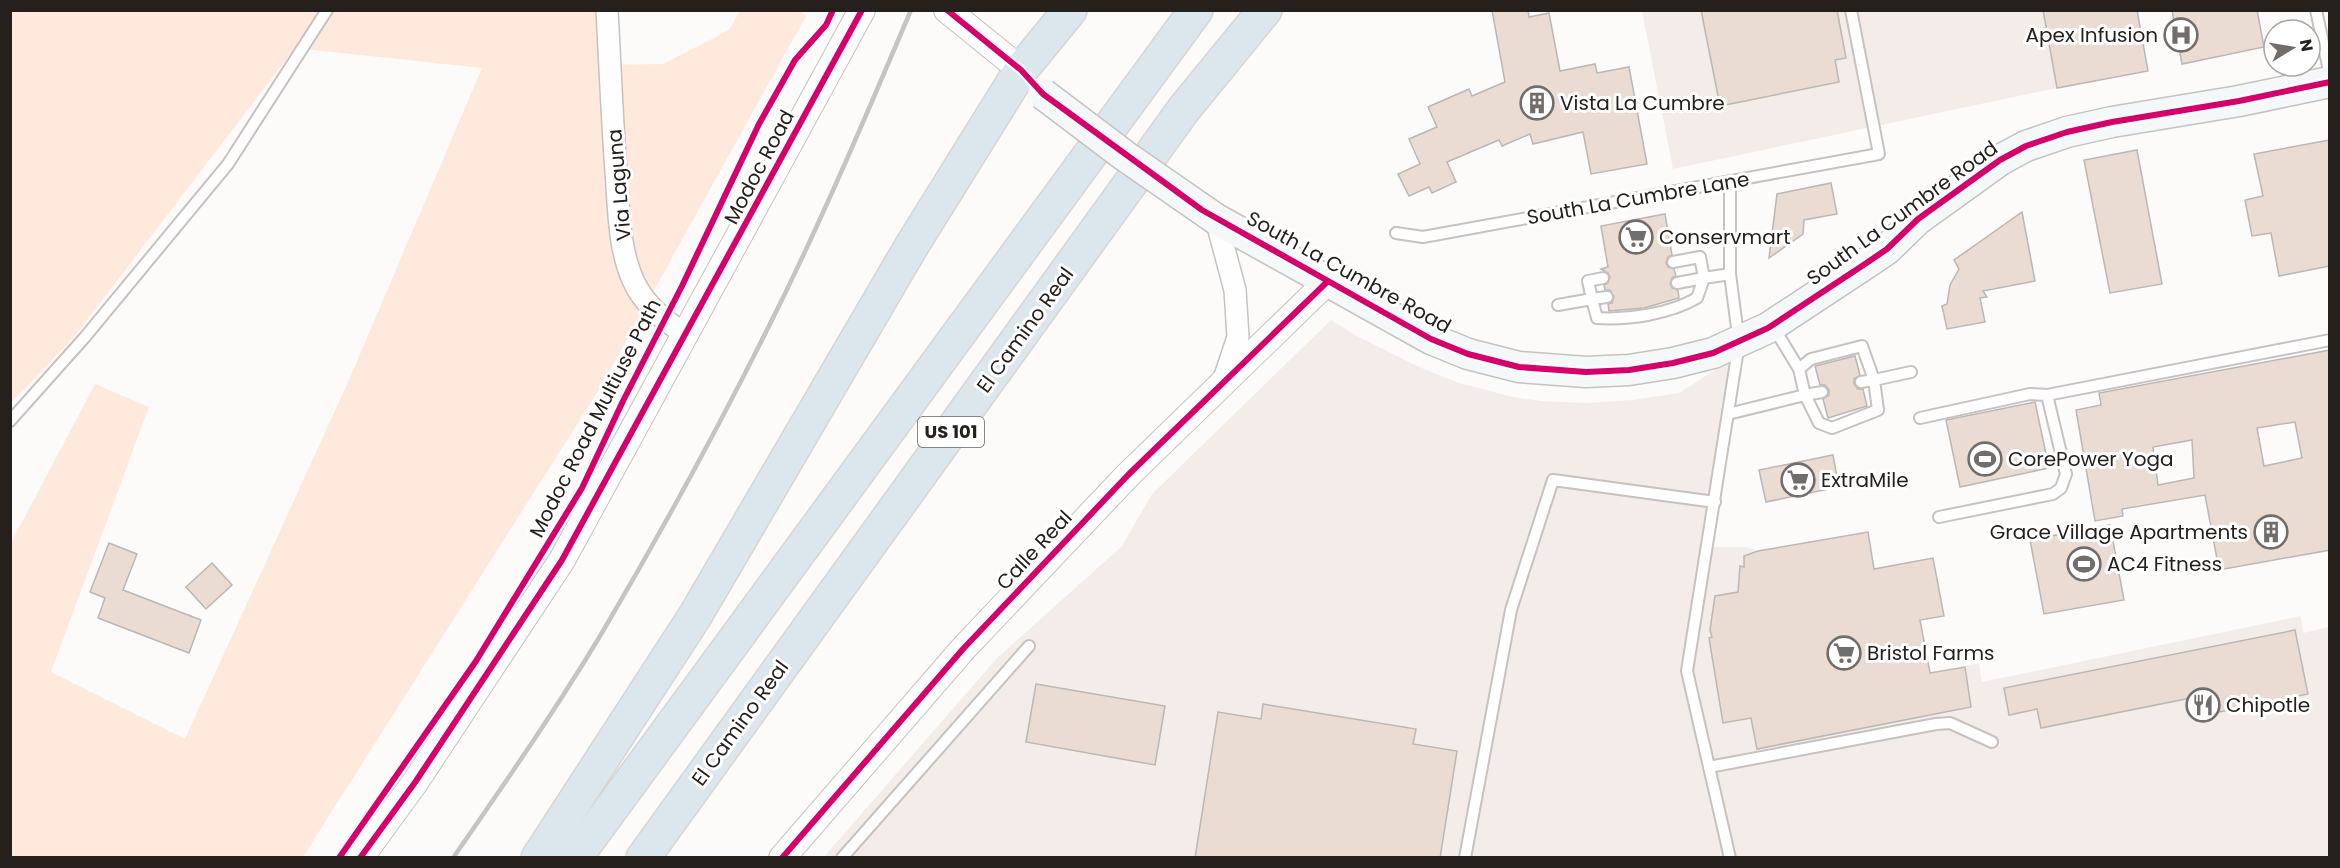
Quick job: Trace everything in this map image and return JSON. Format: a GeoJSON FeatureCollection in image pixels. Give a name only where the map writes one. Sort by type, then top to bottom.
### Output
{"type":"FeatureCollection","features":[{"type":"Feature","properties":{"kind":"highway"},"geometry":{"type":"LineString","coordinates":[[538,858],[695,616],[911,247],[1021,70],[1070,10]]}},
{"type":"Feature","properties":{"kind":"highway","name":"US 101"},"geometry":{"type":"LineString","coordinates":[[575,858],[1196,10]]}},
{"type":"Feature","properties":{"kind":"highway","name":"El Camino Real"},"geometry":{"type":"LineString","coordinates":[[644,858],[1184,109],[1265,10]]}},
{"type":"Feature","properties":{"kind":"main road","name":"South La Cumbre Road"},"geometry":{"type":"LineString","coordinates":[[1021,70],[1043,94],[1125,156],[1216,219],[1431,339],[1468,354],[1519,367],[1586,372],[1629,370],[1673,363],[1713,353],[1739,343],[1773,325],[1887,249],[1918,219],[2000,160],[2026,146],[2067,132],[2112,122],[2239,101],[2330,82]]}},
{"type":"Feature","properties":{"kind":"street","name":"Via Laguna"},"geometry":{"type":"LineString","coordinates":[[607,10],[610,92],[620,226],[628,266],[637,288],[651,308],[668,323],[687,335]]}},
{"type":"Feature","properties":{"kind":"street","name":"Modoc Road"},"geometry":{"type":"LineString","coordinates":[[360,858],[416,781],[562,560],[687,335],[862,10]]}},
{"type":"Feature","properties":{"kind":"street"},"geometry":{"type":"LineString","coordinates":[[947,10],[1021,70]]}},
{"type":"Feature","properties":{"kind":"street"},"geometry":{"type":"LineString","coordinates":[[1216,219],[1235,290],[1238,337],[1223,382]]}},
{"type":"Feature","properties":{"kind":"street","name":"Calle Real"},"geometry":{"type":"LineString","coordinates":[[782,858],[963,649],[1128,475],[1327,282]]}},
{"type":"Feature","properties":{"kind":"lane"},"geometry":{"type":"LineString","coordinates":[[10,421],[85,337],[228,164],[327,10]]}},
{"type":"Feature","properties":{"kind":"lane","name":"South La Cumbre Lane"},"geometry":{"type":"LineString","coordinates":[[1396,233],[1423,237],[1879,154],[1851,10]]}},
{"type":"Feature","properties":{"kind":"lane"},"geometry":{"type":"LineString","coordinates":[[2316,10],[2330,75]]}},
{"type":"Feature","properties":{"kind":"lane"},"geometry":{"type":"LineString","coordinates":[[1730,181],[1730,274],[1739,343],[1687,671],[1730,858]]}},
{"type":"Feature","properties":{"kind":"lane"},"geometry":{"type":"LineString","coordinates":[[1602,278],[1588,281],[1597,318],[1615,319],[1684,306],[1697,298],[1704,278],[1700,257],[1673,262]]}},
{"type":"Feature","properties":{"kind":"lane"},"geometry":{"type":"LineString","coordinates":[[1677,283],[1730,274]]}},
{"type":"Feature","properties":{"kind":"lane"},"geometry":{"type":"LineString","coordinates":[[1558,305],[1606,297]]}},
{"type":"Feature","properties":{"kind":"lane"},"geometry":{"type":"LineString","coordinates":[[1773,325],[1799,369],[1805,395],[1819,423],[1832,428],[1878,410],[1874,380],[1862,346],[1811,359],[1799,369]]}},
{"type":"Feature","properties":{"kind":"lane"},"geometry":{"type":"LineString","coordinates":[[1920,418],[2030,394],[2047,395],[2330,340]]}},
{"type":"Feature","properties":{"kind":"lane"},"geometry":{"type":"LineString","coordinates":[[1861,382],[1911,372]]}},
{"type":"Feature","properties":{"kind":"lane"},"geometry":{"type":"LineString","coordinates":[[1728,414],[1821,392]]}},
{"type":"Feature","properties":{"kind":"lane"},"geometry":{"type":"LineString","coordinates":[[1939,517],[2053,494],[2061,488],[2066,474],[2047,395]]}},
{"type":"Feature","properties":{"kind":"lane"},"geometry":{"type":"LineString","coordinates":[[1465,858],[1510,610],[1553,480],[1715,502]]}},
{"type":"Feature","properties":{"kind":"lane"},"geometry":{"type":"LineString","coordinates":[[842,858],[1029,645]]}},
{"type":"Feature","properties":{"kind":"lane"},"geometry":{"type":"LineString","coordinates":[[1708,767],[1936,724],[1950,723],[1992,742]]}},
{"type":"Feature","properties":{"kind":"shaded area"},"geometry":{"type":"Polygon","coordinates":[[[11,11],[595,11],[599,65],[663,64],[729,30],[740,11],[801,11],[806,16],[600,388],[303,857],[11,857],[11,543],[95,384],[149,407],[51,672],[185,739],[349,380],[482,68],[295,48],[74,337],[11,403],[11,11]]]}},
{"type":"Feature","properties":{"kind":"shaded area"},"geometry":{"type":"Polygon","coordinates":[[[1642,11],[2137,11],[2148,71],[1673,169],[1642,11]]]}},
{"type":"Feature","properties":{"kind":"shaded area"},"geometry":{"type":"Polygon","coordinates":[[[1331,320],[1355,335],[1419,367],[1459,383],[1513,397],[1542,401],[1586,403],[1632,400],[1679,393],[1737,356],[1708,547],[1746,547],[1758,551],[1868,532],[1875,569],[1933,558],[1944,616],[1920,620],[1931,673],[1979,663],[1982,682],[2301,616],[2303,633],[2329,627],[2329,857],[823,858],[997,658],[1122,546],[1152,494],[1331,320]]]}},
{"type":"Feature","properties":{"kind":"building"},"geometry":{"type":"Polygon","coordinates":[[[1492,10],[1528,10],[1529,17],[1549,13],[1560,71],[1595,64],[1597,73],[1629,67],[1647,164],[1591,174],[1583,132],[1533,144],[1530,134],[1502,146],[1499,140],[1447,162],[1456,182],[1432,193],[1429,187],[1409,196],[1398,174],[1420,164],[1409,139],[1437,127],[1428,107],[1469,89],[1472,96],[1505,82],[1492,10]]]}},
{"type":"Feature","properties":{"kind":"building"},"geometry":{"type":"Polygon","coordinates":[[[1701,10],[1837,10],[1846,58],[1835,60],[1839,82],[1720,106],[1701,10]]]}},
{"type":"Feature","properties":{"kind":"building"},"geometry":{"type":"Polygon","coordinates":[[[2043,10],[2137,10],[2148,71],[2057,88],[2043,10]]]}},
{"type":"Feature","properties":{"kind":"building"},"geometry":{"type":"Polygon","coordinates":[[[2172,10],[2257,10],[2262,47],[2182,64],[2172,10]]]}},
{"type":"Feature","properties":{"kind":"building"},"geometry":{"type":"Polygon","coordinates":[[[2330,140],[2330,266],[2279,276],[2271,233],[2252,236],[2245,200],[2263,196],[2254,154],[2330,140]]]}},
{"type":"Feature","properties":{"kind":"building"},"geometry":{"type":"Polygon","coordinates":[[[2137,150],[2162,284],[2110,293],[2084,160],[2137,150]]]}},
{"type":"Feature","properties":{"kind":"building"},"geometry":{"type":"Polygon","coordinates":[[[1831,183],[1837,214],[1804,220],[1803,234],[1769,258],[1777,194],[1831,183]]]}},
{"type":"Feature","properties":{"kind":"building"},"geometry":{"type":"Polygon","coordinates":[[[2022,212],[2035,281],[1983,291],[1987,297],[1980,298],[1985,322],[1947,329],[1942,306],[1947,304],[1950,285],[1959,269],[1954,260],[2022,212]]]}},
{"type":"Feature","properties":{"kind":"building"},"geometry":{"type":"Polygon","coordinates":[[[1665,214],[1672,255],[1668,257],[1666,263],[1668,267],[1674,269],[1676,276],[1672,278],[1670,284],[1672,288],[1678,290],[1679,298],[1644,308],[1609,311],[1608,304],[1612,303],[1614,297],[1610,290],[1605,290],[1604,285],[1608,283],[1610,277],[1601,269],[1608,267],[1601,226],[1665,214]]]}},
{"type":"Feature","properties":{"kind":"building"},"geometry":{"type":"Polygon","coordinates":[[[2330,350],[2330,550],[2219,570],[2205,495],[2122,509],[2123,516],[2095,521],[2076,410],[2101,405],[2099,393],[2330,350]],[[2295,422],[2257,428],[2264,466],[2302,458],[2295,422]],[[2192,440],[2153,447],[2158,485],[2194,478],[2192,440]]]}},
{"type":"Feature","properties":{"kind":"building"},"geometry":{"type":"Polygon","coordinates":[[[1855,356],[1860,375],[1854,379],[1854,384],[1858,389],[1863,389],[1867,406],[1828,418],[1823,399],[1829,395],[1829,390],[1825,385],[1820,385],[1815,366],[1855,356]]]}},
{"type":"Feature","properties":{"kind":"building"},"geometry":{"type":"Polygon","coordinates":[[[2035,402],[2049,468],[1960,487],[1946,420],[2035,402]]]}},
{"type":"Feature","properties":{"kind":"building"},"geometry":{"type":"Polygon","coordinates":[[[1833,455],[1839,487],[1766,502],[1759,470],[1833,455]]]}},
{"type":"Feature","properties":{"kind":"building"},"geometry":{"type":"Polygon","coordinates":[[[2110,525],[2124,600],[2044,614],[2030,540],[2110,525]]]}},
{"type":"Feature","properties":{"kind":"building"},"geometry":{"type":"Polygon","coordinates":[[[1868,532],[1874,569],[1933,558],[1944,616],[1920,620],[1930,673],[1965,667],[1971,707],[1757,749],[1751,718],[1723,723],[1709,638],[1712,637],[1710,630],[1715,596],[1738,592],[1740,566],[1744,567],[1744,556],[1758,551],[1868,532]]]}},
{"type":"Feature","properties":{"kind":"building"},"geometry":{"type":"Polygon","coordinates":[[[109,543],[137,554],[123,590],[201,620],[189,653],[98,618],[105,598],[90,592],[109,543]]]}},
{"type":"Feature","properties":{"kind":"building"},"geometry":{"type":"Polygon","coordinates":[[[212,563],[232,585],[206,609],[186,587],[212,563]]]}},
{"type":"Feature","properties":{"kind":"building"},"geometry":{"type":"Polygon","coordinates":[[[2295,630],[2308,694],[2194,717],[2191,698],[2041,728],[2037,709],[2009,715],[2004,688],[2295,630]]]}},
{"type":"Feature","properties":{"kind":"building"},"geometry":{"type":"Polygon","coordinates":[[[1036,684],[1165,706],[1155,765],[1026,742],[1036,684]]]}},
{"type":"Feature","properties":{"kind":"building"},"geometry":{"type":"Polygon","coordinates":[[[1263,704],[1416,729],[1413,744],[1457,751],[1440,858],[1195,858],[1218,712],[1261,719],[1263,704]]]}},
{"type":"Feature","properties":{"kind":"railway"},"geometry":{"type":"LineString","coordinates":[[453,858],[585,660],[689,479],[789,286],[911,10]]}},
{"type":"Feature","properties":{"kind":"cycle path","name":"Modoc Road Multiuse Path"},"geometry":{"type":"LineString","coordinates":[[339,858],[476,661],[582,488],[759,124],[795,60],[826,25],[833,10]]}},
{"type":"Feature","properties":{"kind":"cycle path"},"geometry":{"type":"LineString","coordinates":[[360,858],[416,781],[562,560],[862,10]]}},
{"type":"Feature","properties":{"kind":"cycle path"},"geometry":{"type":"LineString","coordinates":[[947,10],[1021,70],[1043,94],[1202,210],[1431,339],[1468,354],[1519,367],[1586,372],[1629,370],[1673,363],[1713,353],[1768,328],[1887,249],[1918,219],[2000,160],[2026,146],[2067,132],[2112,122],[2239,101],[2330,82]]}},
{"type":"Feature","properties":{"kind":"cycle path"},"geometry":{"type":"LineString","coordinates":[[782,858],[963,649],[1128,475],[1327,282]]}},
{"type":"Feature","properties":{"kind":"place","name":"Apex Infusion"},"geometry":{"type":"Point","coordinates":[2181,35]}},
{"type":"Feature","properties":{"kind":"place","name":"Vista La Cumbre"},"geometry":{"type":"Point","coordinates":[1537,103]}},
{"type":"Feature","properties":{"kind":"place","name":"Conservmart"},"geometry":{"type":"Point","coordinates":[1636,237]}},
{"type":"Feature","properties":{"kind":"place","name":"CorePower Yoga"},"geometry":{"type":"Point","coordinates":[1985,459]}},
{"type":"Feature","properties":{"kind":"place","name":"ExtraMile"},"geometry":{"type":"Point","coordinates":[1798,480]}},
{"type":"Feature","properties":{"kind":"place","name":"Grace Village Apartments"},"geometry":{"type":"Point","coordinates":[2271,532]}},
{"type":"Feature","properties":{"kind":"place","name":"AC4 Fitness"},"geometry":{"type":"Point","coordinates":[2084,564]}},
{"type":"Feature","properties":{"kind":"place","name":"Bristol Farms"},"geometry":{"type":"Point","coordinates":[1844,653]}},
{"type":"Feature","properties":{"kind":"place","name":"Chipotle"},"geometry":{"type":"Point","coordinates":[2203,705]}}]}
